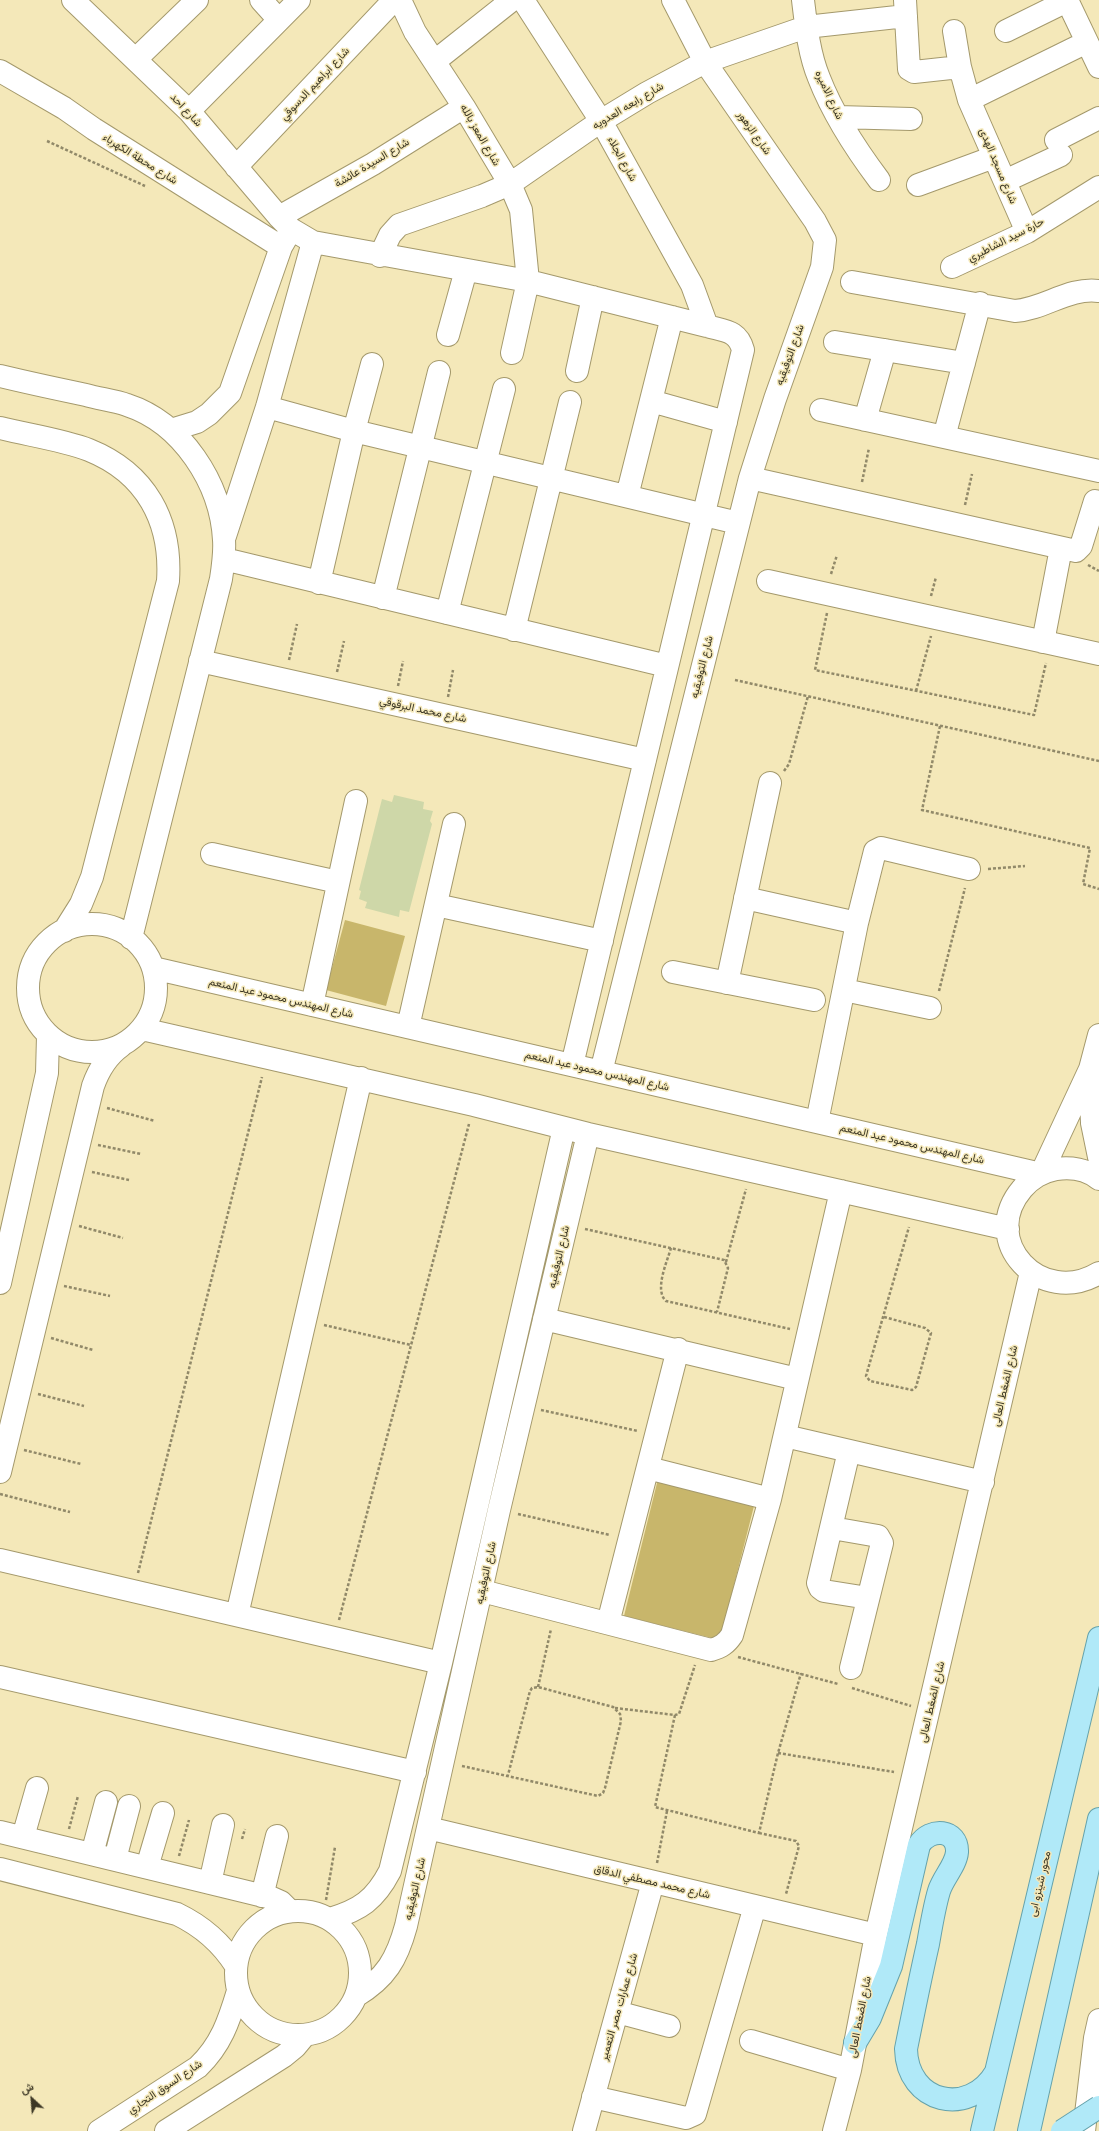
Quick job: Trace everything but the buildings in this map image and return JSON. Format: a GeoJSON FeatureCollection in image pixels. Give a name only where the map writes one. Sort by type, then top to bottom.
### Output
{"type":"FeatureCollection","features":[{"type":"Feature","properties":{"kind":"main road","name":"محور شينزو ابى"},"geometry":{"type":"LineString","coordinates":[[982,2131],[1099,1638]]}},
{"type":"Feature","properties":{"kind":"main road"},"geometry":{"type":"LineString","coordinates":[[1029,2131],[1099,1819]]}},
{"type":"Feature","properties":{"kind":"main road"},"geometry":{"type":"LineString","coordinates":[[855,2043],[870,2018],[891,1966],[919,1844],[927,1835],[940,1832],[955,1842],[957,1853],[956,1858],[944,1877],[936,1906],[906,2049],[908,2068],[912,2077],[926,2092],[944,2099],[955,2100],[965,2098],[983,2088],[996,2072]]}},
{"type":"Feature","properties":{"kind":"main road"},"geometry":{"type":"LineString","coordinates":[[1062,2131],[1099,2107]]}},
{"type":"Feature","properties":{"kind":"street","name":"شارع احد"},"geometry":{"type":"LineString","coordinates":[[73,0],[189,111],[236,168],[284,231]]}},
{"type":"Feature","properties":{"kind":"street"},"geometry":{"type":"LineString","coordinates":[[136,59],[197,0]]}},
{"type":"Feature","properties":{"kind":"street"},"geometry":{"type":"LineString","coordinates":[[261,0],[279,20]]}},
{"type":"Feature","properties":{"kind":"street"},"geometry":{"type":"LineString","coordinates":[[189,111],[299,0]]}},
{"type":"Feature","properties":{"kind":"street","name":"شارع ابراهيم الدسوقي"},"geometry":{"type":"LineString","coordinates":[[236,168],[394,0]]}},
{"type":"Feature","properties":{"kind":"street","name":"شارع المعز بالله"},"geometry":{"type":"LineString","coordinates":[[400,0],[415,32],[464,107],[510,184],[521,210],[528,281],[512,353]]}},
{"type":"Feature","properties":{"kind":"street"},"geometry":{"type":"LineString","coordinates":[[435,61],[512,0]]}},
{"type":"Feature","properties":{"kind":"street","name":"شارع الجلاء"},"geometry":{"type":"LineString","coordinates":[[523,0],[601,121],[692,285],[707,326]]}},
{"type":"Feature","properties":{"kind":"street","name":"شارع الزهور"},"geometry":{"type":"LineString","coordinates":[[673,0],[705,62],[815,221],[825,240],[822,267]]}},
{"type":"Feature","properties":{"kind":"street","name":"شارع الاميره"},"geometry":{"type":"LineString","coordinates":[[802,0],[806,27],[818,77],[854,147],[879,180]]}},
{"type":"Feature","properties":{"kind":"street"},"geometry":{"type":"LineString","coordinates":[[1006,31],[1067,0],[1099,67]]}},
{"type":"Feature","properties":{"kind":"street"},"geometry":{"type":"LineString","coordinates":[[906,8],[909,69],[914,72],[960,67]]}},
{"type":"Feature","properties":{"kind":"street","name":"شارع رابعه العدويه"},"geometry":{"type":"LineString","coordinates":[[380,256],[390,235],[399,225],[482,196],[510,184],[601,121],[647,93],[705,62],[806,27],[906,8]]}},
{"type":"Feature","properties":{"kind":"street","name":"شارع مسجد الهدى"},"geometry":{"type":"LineString","coordinates":[[954,31],[960,67],[969,100],[1027,232]]}},
{"type":"Feature","properties":{"kind":"street"},"geometry":{"type":"LineString","coordinates":[[969,100],[1087,42]]}},
{"type":"Feature","properties":{"kind":"street","name":"شارع محطة الكهرباء"},"geometry":{"type":"LineString","coordinates":[[0,71],[64,108],[94,129],[284,231]]}},
{"type":"Feature","properties":{"kind":"street","name":"شارع السيدة عائشة"},"geometry":{"type":"LineString","coordinates":[[284,231],[373,164],[464,107]]}},
{"type":"Feature","properties":{"kind":"street"},"geometry":{"type":"LineString","coordinates":[[838,117],[911,119]]}},
{"type":"Feature","properties":{"kind":"street"},"geometry":{"type":"LineString","coordinates":[[1005,181],[1058,147],[1099,118]]}},
{"type":"Feature","properties":{"kind":"street"},"geometry":{"type":"LineString","coordinates":[[918,185],[994,157]]}},
{"type":"Feature","properties":{"kind":"street","name":"حارة سيد الشاطيري"},"geometry":{"type":"LineString","coordinates":[[952,267],[1027,232],[1099,187]]}},
{"type":"Feature","properties":{"kind":"street"},"geometry":{"type":"LineString","coordinates":[[171,430],[184,427],[209,414],[230,393],[284,231],[313,242],[380,256],[528,281],[707,326],[734,334],[741,340],[743,350],[572,1065]]}},
{"type":"Feature","properties":{"kind":"street"},"geometry":{"type":"LineString","coordinates":[[131,938],[221,579],[224,549],[267,407],[313,242]]}},
{"type":"Feature","properties":{"kind":"street","name":"شارع التوفيقيه"},"geometry":{"type":"LineString","coordinates":[[600,1072],[750,478],[775,399],[822,267]]}},
{"type":"Feature","properties":{"kind":"street"},"geometry":{"type":"LineString","coordinates":[[448,334],[466,270]]}},
{"type":"Feature","properties":{"kind":"street"},"geometry":{"type":"LineString","coordinates":[[852,282],[980,303],[1015,311],[1025,310],[1065,294],[1099,291]]}},
{"type":"Feature","properties":{"kind":"street"},"geometry":{"type":"LineString","coordinates":[[576,370],[594,297]]}},
{"type":"Feature","properties":{"kind":"street"},"geometry":{"type":"LineString","coordinates":[[944,437],[980,303]]}},
{"type":"Feature","properties":{"kind":"street"},"geometry":{"type":"LineString","coordinates":[[627,496],[672,317]]}},
{"type":"Feature","properties":{"kind":"street"},"geometry":{"type":"LineString","coordinates":[[835,342],[964,363]]}},
{"type":"Feature","properties":{"kind":"street"},"geometry":{"type":"LineString","coordinates":[[865,420],[885,350]]}},
{"type":"Feature","properties":{"kind":"street"},"geometry":{"type":"LineString","coordinates":[[319,583],[354,431],[372,364]]}},
{"type":"Feature","properties":{"kind":"street"},"geometry":{"type":"LineString","coordinates":[[383,598],[438,372]]}},
{"type":"Feature","properties":{"kind":"street"},"geometry":{"type":"LineString","coordinates":[[0,376],[127,405],[145,413],[171,430],[189,450],[210,482],[220,513],[224,549]]}},
{"type":"Feature","properties":{"kind":"street"},"geometry":{"type":"LineString","coordinates":[[447,613],[504,389]]}},
{"type":"Feature","properties":{"kind":"street"},"geometry":{"type":"LineString","coordinates":[[651,401],[726,422]]}},
{"type":"Feature","properties":{"kind":"street"},"geometry":{"type":"LineString","coordinates":[[514,630],[570,402]]}},
{"type":"Feature","properties":{"kind":"street"},"geometry":{"type":"LineString","coordinates":[[267,407],[354,431],[738,523]]}},
{"type":"Feature","properties":{"kind":"street"},"geometry":{"type":"LineString","coordinates":[[820,410],[944,437],[1098,466]]}},
{"type":"Feature","properties":{"kind":"street"},"geometry":{"type":"LineString","coordinates":[[0,428],[87,450],[117,465],[142,487],[152,501],[165,532],[168,548],[168,581],[92,877],[81,904],[64,931]]}},
{"type":"Feature","properties":{"kind":"street"},"geometry":{"type":"LineString","coordinates":[[750,478],[1076,551],[1080,548],[1095,501]]}},
{"type":"Feature","properties":{"kind":"street"},"geometry":{"type":"LineString","coordinates":[[1047,643],[1061,548]]}},
{"type":"Feature","properties":{"kind":"street"},"geometry":{"type":"LineString","coordinates":[[224,549],[319,583],[668,666]]}},
{"type":"Feature","properties":{"kind":"street"},"geometry":{"type":"LineString","coordinates":[[768,581],[1099,654]]}},
{"type":"Feature","properties":{"kind":"street","name":"شارع محمد البرقوقي"},"geometry":{"type":"LineString","coordinates":[[200,661],[645,760]]}},
{"type":"Feature","properties":{"kind":"street"},"geometry":{"type":"LineString","coordinates":[[727,983],[770,783]]}},
{"type":"Feature","properties":{"kind":"street"},"geometry":{"type":"LineString","coordinates":[[312,1005],[356,801]]}},
{"type":"Feature","properties":{"kind":"street"},"geometry":{"type":"LineString","coordinates":[[408,1027],[454,824]]}},
{"type":"Feature","properties":{"kind":"street"},"geometry":{"type":"LineString","coordinates":[[817,1122],[857,923],[874,854],[878,848],[969,869]]}},
{"type":"Feature","properties":{"kind":"street"},"geometry":{"type":"LineString","coordinates":[[212,854],[338,882]]}},
{"type":"Feature","properties":{"kind":"street"},"geometry":{"type":"LineString","coordinates":[[745,898],[857,923]]}},
{"type":"Feature","properties":{"kind":"street"},"geometry":{"type":"LineString","coordinates":[[436,905],[602,941]]}},
{"type":"Feature","properties":{"kind":"street"},"geometry":{"type":"LineString","coordinates":[[0,1472],[97,1075],[101,1066],[114,1051],[121,1046],[142,1029],[150,1016],[155,1000],[156,984],[153,968],[140,946],[131,938],[119,930],[106,926],[84,925],[64,931],[49,941],[38,955],[30,971],[27,988],[30,1006],[37,1022],[48,1036],[65,1047],[83,1052],[103,1052],[121,1046]]}},
{"type":"Feature","properties":{"kind":"street","name":"شارع المهندس محمود عبد المنعم"},"geometry":{"type":"LineString","coordinates":[[153,968],[1041,1174]]}},
{"type":"Feature","properties":{"kind":"street"},"geometry":{"type":"LineString","coordinates":[[673,972],[814,1000]]}},
{"type":"Feature","properties":{"kind":"street"},"geometry":{"type":"LineString","coordinates":[[844,990],[930,1008]]}},
{"type":"Feature","properties":{"kind":"street"},"geometry":{"type":"LineString","coordinates":[[142,1029],[361,1078],[588,1134],[1008,1229]]}},
{"type":"Feature","properties":{"kind":"street"},"geometry":{"type":"LineString","coordinates":[[1041,1174],[1090,1068],[1099,1035]]}},
{"type":"Feature","properties":{"kind":"street"},"geometry":{"type":"LineString","coordinates":[[0,1283],[47,1073],[48,1036]]}},
{"type":"Feature","properties":{"kind":"street"},"geometry":{"type":"LineString","coordinates":[[1090,1068],[1092,1123],[1099,1157]]}},
{"type":"Feature","properties":{"kind":"street"},"geometry":{"type":"LineString","coordinates":[[237,1615],[361,1078]]}},
{"type":"Feature","properties":{"kind":"street","name":"شارع التوفيقيه"},"geometry":{"type":"LineString","coordinates":[[326,1918],[360,1907],[373,1898],[383,1885],[390,1871],[441,1663],[564,1128]]}},
{"type":"Feature","properties":{"kind":"street","name":"شارع التوفيقيه"},"geometry":{"type":"LineString","coordinates":[[356,1996],[373,1986],[385,1973],[402,1942],[444,1762],[499,1510],[588,1134]]}},
{"type":"Feature","properties":{"kind":"street"},"geometry":{"type":"LineString","coordinates":[[1099,1179],[1085,1172],[1073,1169],[1051,1170],[1041,1174],[1025,1185],[1014,1201],[1010,1210],[1008,1229],[1012,1249],[1017,1258],[1031,1272],[1042,1279],[1066,1284],[1078,1283],[1099,1273]]}},
{"type":"Feature","properties":{"kind":"street"},"geometry":{"type":"LineString","coordinates":[[482,1591],[705,1649],[720,1647],[732,1635],[770,1499],[841,1190]]}},
{"type":"Feature","properties":{"kind":"street"},"geometry":{"type":"LineString","coordinates":[[544,1220],[566,1225]]}},
{"type":"Feature","properties":{"kind":"street","name":"شارع الضغط العالى"},"geometry":{"type":"LineString","coordinates":[[834,2131],[850,2070],[876,1935],[930,1712],[1031,1272]]}},
{"type":"Feature","properties":{"kind":"street"},"geometry":{"type":"LineString","coordinates":[[544,1319],[678,1349],[798,1379]]}},
{"type":"Feature","properties":{"kind":"street"},"geometry":{"type":"LineString","coordinates":[[608,1623],[678,1349]]}},
{"type":"Feature","properties":{"kind":"street"},"geometry":{"type":"LineString","coordinates":[[785,1436],[983,1482]]}},
{"type":"Feature","properties":{"kind":"street"},"geometry":{"type":"LineString","coordinates":[[849,1451],[818,1583],[820,1588],[824,1591],[868,1598]]}},
{"type":"Feature","properties":{"kind":"street"},"geometry":{"type":"LineString","coordinates":[[648,1468],[770,1499]]}},
{"type":"Feature","properties":{"kind":"street"},"geometry":{"type":"LineString","coordinates":[[832,1528],[875,1536],[881,1539],[882,1543],[846,1679]]}},
{"type":"Feature","properties":{"kind":"street"},"geometry":{"type":"LineString","coordinates":[[0,1560],[441,1663]]}},
{"type":"Feature","properties":{"kind":"street"},"geometry":{"type":"LineString","coordinates":[[0,1677],[415,1772]]}},
{"type":"Feature","properties":{"kind":"street"},"geometry":{"type":"LineString","coordinates":[[23,1837],[37,1788]]}},
{"type":"Feature","properties":{"kind":"street"},"geometry":{"type":"LineString","coordinates":[[92,1854],[106,1802]]}},
{"type":"Feature","properties":{"kind":"street"},"geometry":{"type":"LineString","coordinates":[[115,1859],[129,1806]]}},
{"type":"Feature","properties":{"kind":"street"},"geometry":{"type":"LineString","coordinates":[[147,1867],[163,1813]]}},
{"type":"Feature","properties":{"kind":"street"},"geometry":{"type":"LineString","coordinates":[[210,1883],[224,1825]]}},
{"type":"Feature","properties":{"kind":"street","name":"شارع محمد مصطفي الدقاق"},"geometry":{"type":"LineString","coordinates":[[428,1828],[876,1935]]}},
{"type":"Feature","properties":{"kind":"street"},"geometry":{"type":"LineString","coordinates":[[0,1832],[262,1896],[281,1902],[290,1911]]}},
{"type":"Feature","properties":{"kind":"street"},"geometry":{"type":"LineString","coordinates":[[262,1896],[277,1836]]}},
{"type":"Feature","properties":{"kind":"street"},"geometry":{"type":"LineString","coordinates":[[0,1869],[177,1914],[190,1920],[214,1938],[226,1950],[236,1966]]}},
{"type":"Feature","properties":{"kind":"street","name":"شارع عمارات مصر التعمير"},"geometry":{"type":"LineString","coordinates":[[584,2131],[653,1882]]}},
{"type":"Feature","properties":{"kind":"street"},"geometry":{"type":"LineString","coordinates":[[594,2097],[686,2118],[695,2114],[755,1906]]}},
{"type":"Feature","properties":{"kind":"street"},"geometry":{"type":"LineString","coordinates":[[290,1911],[307,1911],[326,1918],[344,1930],[354,1945],[358,1956],[360,1979],[356,1996],[344,2015],[326,2028],[305,2034],[291,2035],[264,2025],[253,2016],[244,2004],[238,1991],[236,1966],[245,1940],[254,1929],[264,1921],[290,1911]]}},
{"type":"Feature","properties":{"kind":"street","name":"شارع السوق التجاري"},"geometry":{"type":"LineString","coordinates":[[99,2131],[198,2067],[208,2057],[224,2034],[238,1991]]}},
{"type":"Feature","properties":{"kind":"street"},"geometry":{"type":"LineString","coordinates":[[617,2012],[669,2026]]}},
{"type":"Feature","properties":{"kind":"street"},"geometry":{"type":"LineString","coordinates":[[1084,2131],[1095,2038],[1099,2020]]}},
{"type":"Feature","properties":{"kind":"street"},"geometry":{"type":"LineString","coordinates":[[166,2131],[284,2056],[295,2047],[305,2034]]}},
{"type":"Feature","properties":{"kind":"street"},"geometry":{"type":"LineString","coordinates":[[751,2041],[850,2070]]}},
{"type":"Feature","properties":{"kind":"path"},"geometry":{"type":"LineString","coordinates":[[47,142],[146,187]]}},
{"type":"Feature","properties":{"kind":"path"},"geometry":{"type":"LineString","coordinates":[[858,502],[869,448]]}},
{"type":"Feature","properties":{"kind":"path"},"geometry":{"type":"LineString","coordinates":[[960,525],[972,474]]}},
{"type":"Feature","properties":{"kind":"path"},"geometry":{"type":"LineString","coordinates":[[831,595],[815,670],[1034,715],[1047,643]]}},
{"type":"Feature","properties":{"kind":"path"},"geometry":{"type":"LineString","coordinates":[[916,691],[936,618]]}},
{"type":"Feature","properties":{"kind":"path"},"geometry":{"type":"LineString","coordinates":[[284,680],[297,624]]}},
{"type":"Feature","properties":{"kind":"path"},"geometry":{"type":"LineString","coordinates":[[332,690],[344,641]]}},
{"type":"Feature","properties":{"kind":"path"},"geometry":{"type":"LineString","coordinates":[[394,704],[403,661]]}},
{"type":"Feature","properties":{"kind":"path"},"geometry":{"type":"LineString","coordinates":[[444,715],[453,670]]}},
{"type":"Feature","properties":{"kind":"path"},"geometry":{"type":"LineString","coordinates":[[735,680],[1099,761]]}},
{"type":"Feature","properties":{"kind":"path"},"geometry":{"type":"LineString","coordinates":[[770,783],[778,778],[789,764],[808,696]]}},
{"type":"Feature","properties":{"kind":"path"},"geometry":{"type":"LineString","coordinates":[[940,726],[922,810],[1090,848],[1082,884],[1099,889]]}},
{"type":"Feature","properties":{"kind":"path"},"geometry":{"type":"LineString","coordinates":[[930,1008],[936,1004],[969,869],[995,869],[1025,866]]}},
{"type":"Feature","properties":{"kind":"path"},"geometry":{"type":"LineString","coordinates":[[134,1591],[267,1056]]}},
{"type":"Feature","properties":{"kind":"path"},"geometry":{"type":"LineString","coordinates":[[89,1104],[155,1121]]}},
{"type":"Feature","properties":{"kind":"path"},"geometry":{"type":"LineString","coordinates":[[334,1638],[474,1105]]}},
{"type":"Feature","properties":{"kind":"path"},"geometry":{"type":"LineString","coordinates":[[80,1142],[141,1154]]}},
{"type":"Feature","properties":{"kind":"path"},"geometry":{"type":"LineString","coordinates":[[74,1168],[129,1180]]}},
{"type":"Feature","properties":{"kind":"path"},"geometry":{"type":"LineString","coordinates":[[726,1262],[752,1170]]}},
{"type":"Feature","properties":{"kind":"path"},"geometry":{"type":"LineString","coordinates":[[884,1317],[925,1328],[931,1333],[916,1388],[912,1390],[870,1381],[867,1378],[884,1317],[915,1208]]}},
{"type":"Feature","properties":{"kind":"path"},"geometry":{"type":"LineString","coordinates":[[61,1221],[123,1238]]}},
{"type":"Feature","properties":{"kind":"path"},"geometry":{"type":"LineString","coordinates":[[566,1225],[721,1258],[726,1262],[728,1268],[717,1312]]}},
{"type":"Feature","properties":{"kind":"path"},"geometry":{"type":"LineString","coordinates":[[671,1248],[661,1287],[662,1297],[666,1301],[808,1333]]}},
{"type":"Feature","properties":{"kind":"path"},"geometry":{"type":"LineString","coordinates":[[46,1282],[110,1296]]}},
{"type":"Feature","properties":{"kind":"path"},"geometry":{"type":"LineString","coordinates":[[304,1320],[411,1345]]}},
{"type":"Feature","properties":{"kind":"path"},"geometry":{"type":"LineString","coordinates":[[34,1334],[92,1350]]}},
{"type":"Feature","properties":{"kind":"path"},"geometry":{"type":"LineString","coordinates":[[20,1390],[84,1406]]}},
{"type":"Feature","properties":{"kind":"path"},"geometry":{"type":"LineString","coordinates":[[524,1406],[656,1434]]}},
{"type":"Feature","properties":{"kind":"path"},"geometry":{"type":"LineString","coordinates":[[6,1446],[81,1464]]}},
{"type":"Feature","properties":{"kind":"path"},"geometry":{"type":"LineString","coordinates":[[0,1494],[70,1512]]}},
{"type":"Feature","properties":{"kind":"path"},"geometry":{"type":"LineString","coordinates":[[499,1510],[630,1539]]}},
{"type":"Feature","properties":{"kind":"path"},"geometry":{"type":"LineString","coordinates":[[538,1687],[555,1609]]}},
{"type":"Feature","properties":{"kind":"path"},"geometry":{"type":"LineString","coordinates":[[780,1912],[799,1846],[796,1841],[667,1811],[657,1808],[654,1804],[675,1715],[680,1710],[705,1649],[801,1672],[846,1679],[930,1712]]}},
{"type":"Feature","properties":{"kind":"path"},"geometry":{"type":"LineString","coordinates":[[759,1833],[778,1753],[801,1672]]}},
{"type":"Feature","properties":{"kind":"path"},"geometry":{"type":"LineString","coordinates":[[508,1775],[530,1691],[534,1687],[612,1707],[675,1715]]}},
{"type":"Feature","properties":{"kind":"path"},"geometry":{"type":"LineString","coordinates":[[444,1762],[508,1775],[593,1796],[601,1795],[605,1788],[621,1721],[620,1714],[612,1707]]}},
{"type":"Feature","properties":{"kind":"path"},"geometry":{"type":"LineString","coordinates":[[778,1753],[915,1776]]}},
{"type":"Feature","properties":{"kind":"path"},"geometry":{"type":"LineString","coordinates":[[64,1847],[78,1796]]}},
{"type":"Feature","properties":{"kind":"path"},"geometry":{"type":"LineString","coordinates":[[653,1882],[667,1811]]}},
{"type":"Feature","properties":{"kind":"path"},"geometry":{"type":"LineString","coordinates":[[174,1874],[189,1820]]}},
{"type":"Feature","properties":{"kind":"path"},"geometry":{"type":"LineString","coordinates":[[326,1918],[335,1847]]}},
{"type":"Feature","properties":{"kind":"shaded area"},"geometry":{"type":"Polygon","coordinates":[[[345,920],[405,936],[386,1006],[326,990],[345,920]]]}},
{"type":"Feature","properties":{"kind":"shaded area"},"geometry":{"type":"Polygon","coordinates":[[[658,1479],[755,1502],[720,1640],[624,1616],[658,1479]]]}}]}
